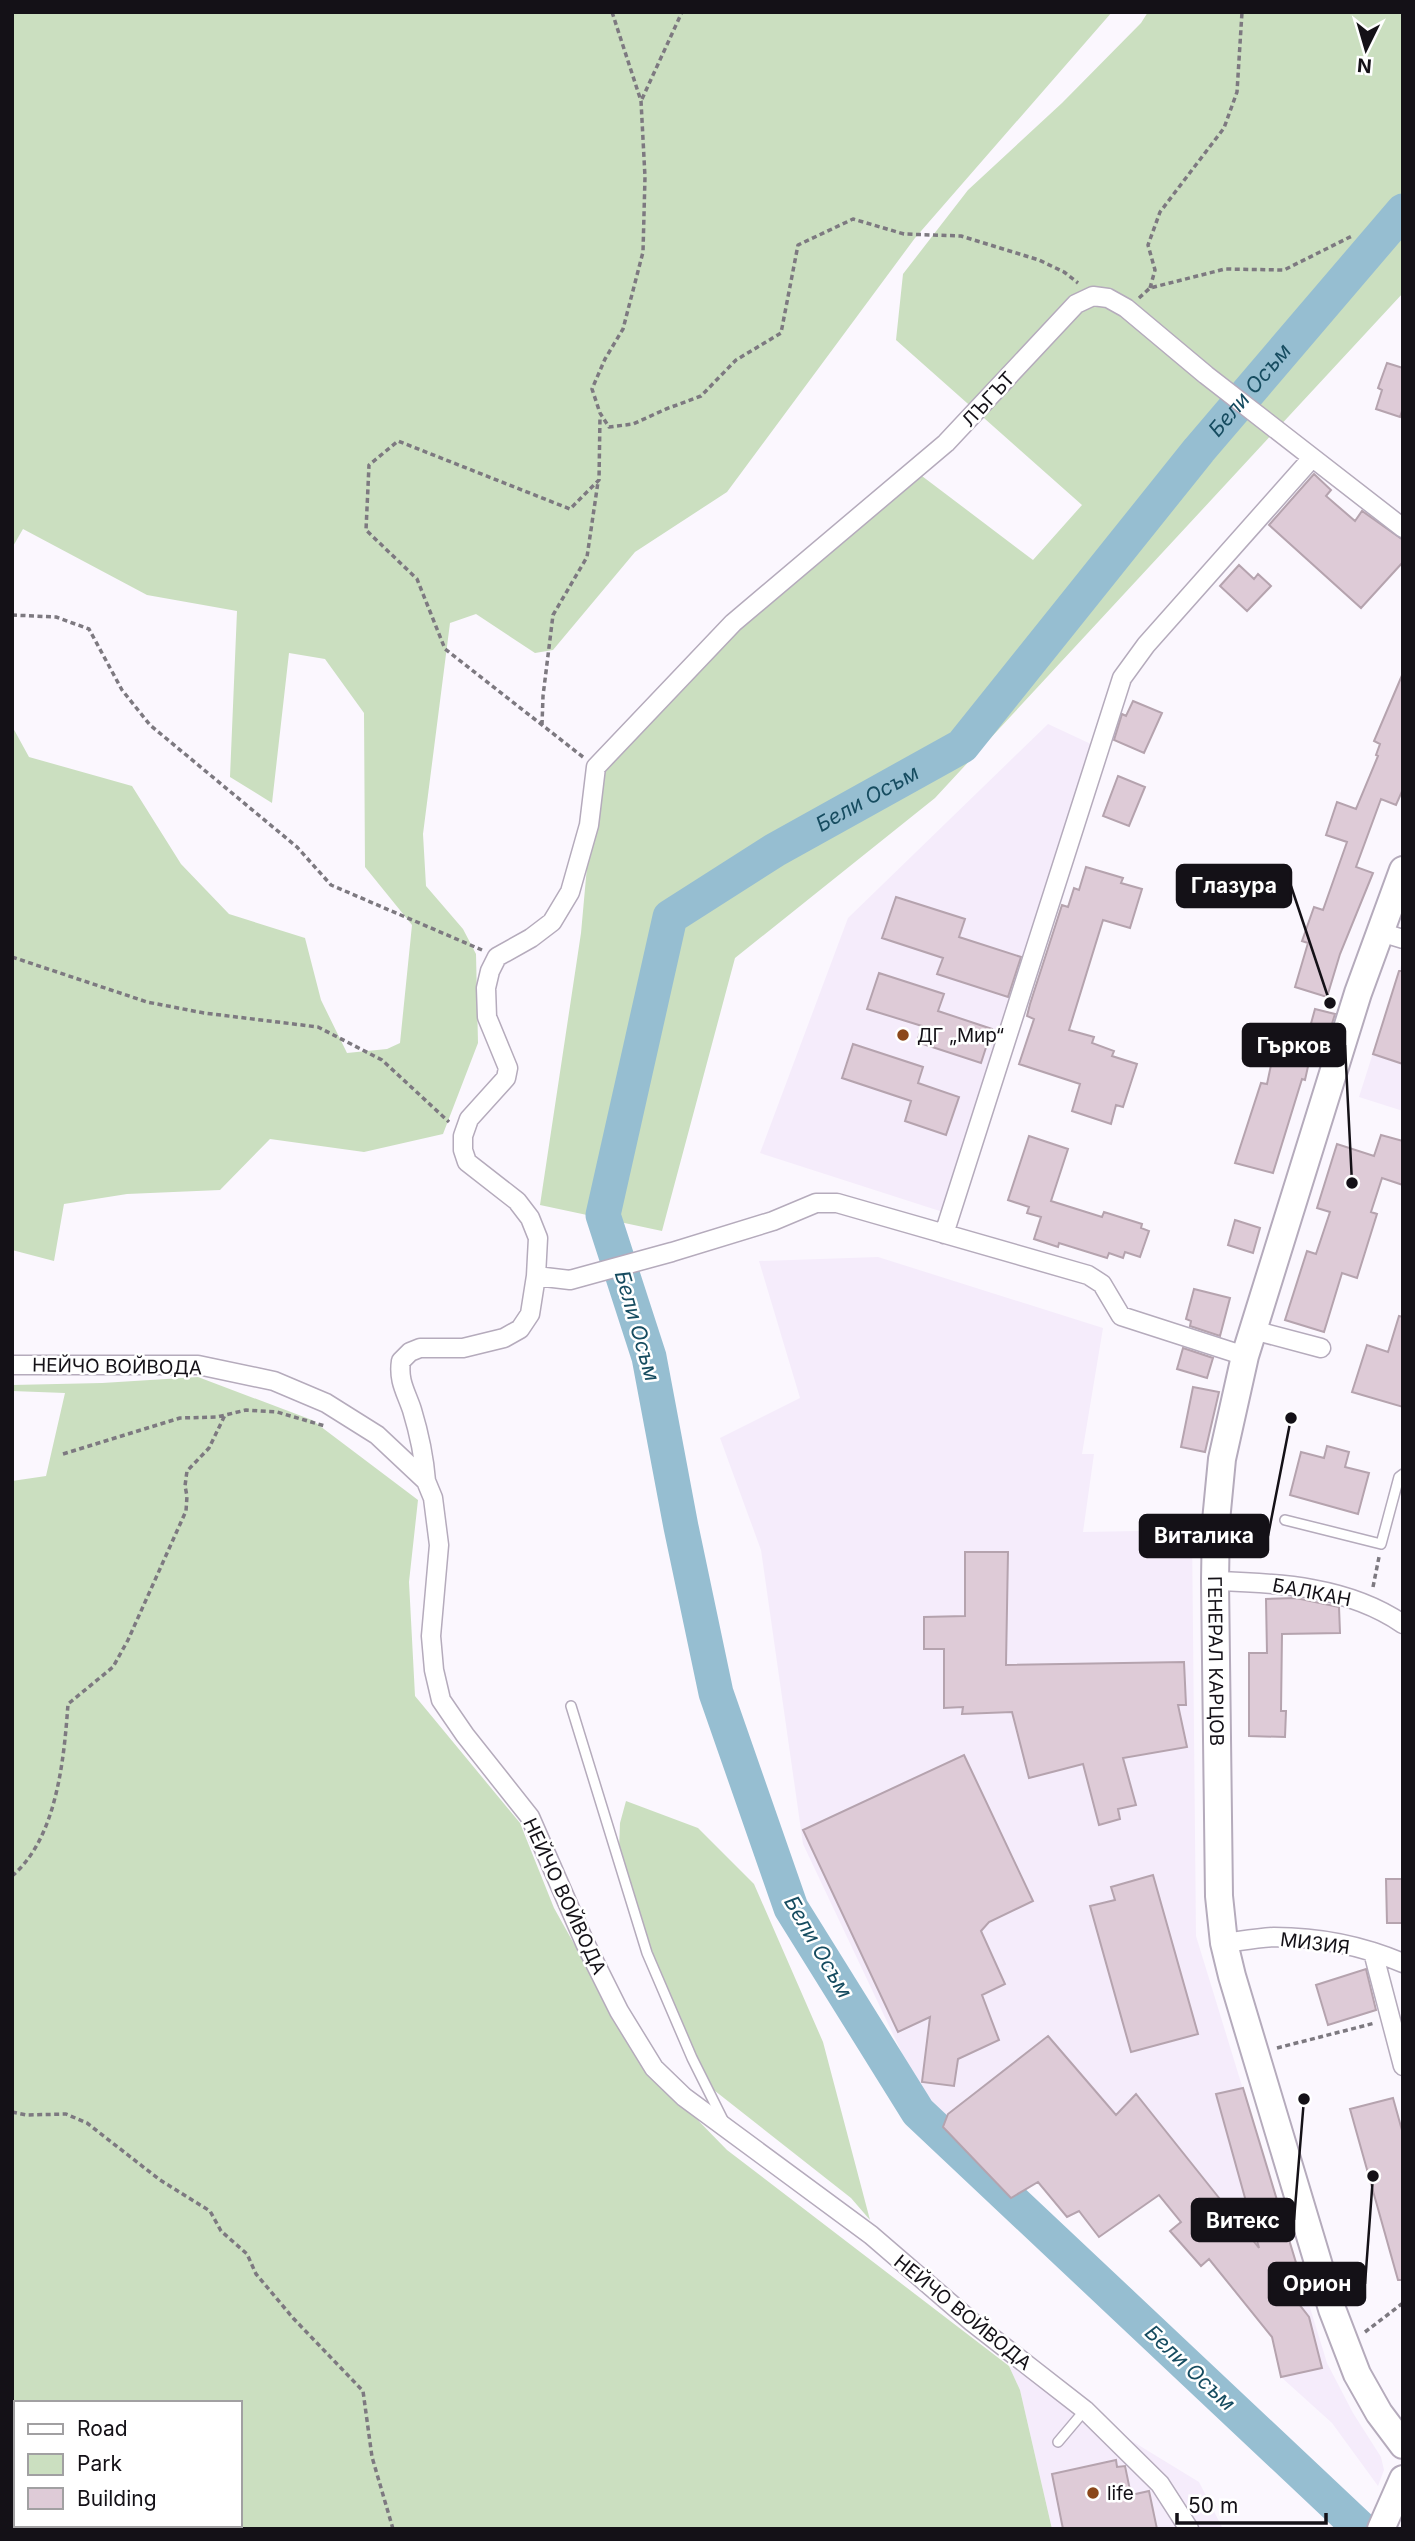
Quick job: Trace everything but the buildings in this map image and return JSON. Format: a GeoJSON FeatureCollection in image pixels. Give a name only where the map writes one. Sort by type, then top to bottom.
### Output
{"type":"FeatureCollection","features":[{"type":"Feature","properties":{"kind":"main road","name":"ГЕНЕРАЛ КАРЦОВ"},"geometry":{"type":"LineString","coordinates":[[1403,870],[1391,936],[1358,993],[1245,1356],[1222,1459],[1216,1521],[1215,1581],[1219,1896],[1224,1943],[1320,2270],[1346,2346],[1357,2374],[1378,2413],[1403,2445]]}},
{"type":"Feature","properties":{"kind":"main road"},"geometry":{"type":"LineString","coordinates":[[1381,2529],[1403,2479]]}},
{"type":"Feature","properties":{"kind":"street"},"geometry":{"type":"LineString","coordinates":[[1093,296],[1108,298],[1126,308],[1206,375],[1403,528]]}},
{"type":"Feature","properties":{"kind":"street","name":"ЛЪГЪТ"},"geometry":{"type":"LineString","coordinates":[[596,766],[733,623],[946,443],[1005,382],[1068,310],[1093,296]]}},
{"type":"Feature","properties":{"kind":"street"},"geometry":{"type":"LineString","coordinates":[[944,1234],[1122,678],[1146,645],[1312,458]]}},
{"type":"Feature","properties":{"kind":"street"},"geometry":{"type":"LineString","coordinates":[[426,1481],[423,1451],[411,1406],[401,1385],[401,1362],[410,1352],[420,1349],[463,1348],[504,1338],[520,1329],[530,1314],[538,1238],[530,1218],[517,1201],[467,1162],[463,1150],[463,1136],[469,1119],[506,1078],[508,1068],[487,1017],[486,988],[490,971],[497,957],[531,938],[552,922],[570,892],[589,825],[596,766]]}},
{"type":"Feature","properties":{"kind":"street"},"geometry":{"type":"LineString","coordinates":[[536,1276],[570,1280],[773,1221],[816,1203],[837,1203],[1088,1275],[1102,1284],[1121,1316],[1245,1356]]}},
{"type":"Feature","properties":{"kind":"street"},"geometry":{"type":"LineString","coordinates":[[1253,1330],[1321,1348]]}},
{"type":"Feature","properties":{"kind":"street","name":"НЕЙЧО ВОЙВОДА"},"geometry":{"type":"LineString","coordinates":[[12,1365],[198,1365],[274,1381],[326,1403],[372,1432],[426,1481],[433,1499],[439,1545],[431,1636],[434,1670],[441,1700],[530,1817],[602,1977],[654,2068],[684,2097],[871,2235],[972,2322],[1085,2410],[1160,2484],[1189,2529]]}},
{"type":"Feature","properties":{"kind":"street","name":"БАЛКАН"},"geometry":{"type":"LineString","coordinates":[[1215,1581],[1293,1585],[1370,1605],[1403,1624]]}},
{"type":"Feature","properties":{"kind":"street","name":"МИЗИЯ"},"geometry":{"type":"LineString","coordinates":[[1224,1943],[1273,1937],[1303,1939],[1373,1952],[1403,1963]]}},
{"type":"Feature","properties":{"kind":"street"},"geometry":{"type":"LineString","coordinates":[[1373,1952],[1403,2066]]}},
{"type":"Feature","properties":{"kind":"lane"},"geometry":{"type":"LineString","coordinates":[[1285,1520],[1381,1544],[1399,1477],[1403,1474]]}},
{"type":"Feature","properties":{"kind":"lane"},"geometry":{"type":"LineString","coordinates":[[571,1706],[647,1953],[692,2058],[728,2131]]}},
{"type":"Feature","properties":{"kind":"lane"},"geometry":{"type":"LineString","coordinates":[[1058,2442],[1085,2410]]}},
{"type":"Feature","properties":{"kind":"path"},"geometry":{"type":"LineString","coordinates":[[612,12],[641,101],[645,177],[643,252],[623,329],[605,359],[592,389],[600,413],[610,427],[634,424],[701,396],[736,360],[780,332],[798,245],[853,219],[905,234],[961,236],[1038,260],[1064,272],[1093,296]]}},
{"type":"Feature","properties":{"kind":"path"},"geometry":{"type":"LineString","coordinates":[[641,101],[682,12]]}},
{"type":"Feature","properties":{"kind":"path"},"geometry":{"type":"LineString","coordinates":[[1150,288],[1155,270],[1148,245],[1160,212],[1224,128],[1237,92],[1242,12]]}},
{"type":"Feature","properties":{"kind":"path"},"geometry":{"type":"LineString","coordinates":[[1126,308],[1150,288],[1225,269],[1283,270],[1354,235]]}},
{"type":"Feature","properties":{"kind":"path"},"geometry":{"type":"LineString","coordinates":[[542,725],[552,615],[587,557],[598,480],[600,413]]}},
{"type":"Feature","properties":{"kind":"path"},"geometry":{"type":"LineString","coordinates":[[596,766],[445,649],[417,579],[366,530],[369,465],[398,441],[570,509],[598,480]]}},
{"type":"Feature","properties":{"kind":"path"},"geometry":{"type":"LineString","coordinates":[[12,615],[55,617],[89,629],[122,690],[150,725],[297,847],[331,885],[497,957]]}},
{"type":"Feature","properties":{"kind":"path"},"geometry":{"type":"LineString","coordinates":[[12,957],[147,1002],[204,1013],[318,1027],[382,1060],[463,1136]]}},
{"type":"Feature","properties":{"kind":"path"},"geometry":{"type":"LineString","coordinates":[[63,1454],[180,1418],[225,1415],[246,1410],[277,1412],[329,1427]]}},
{"type":"Feature","properties":{"kind":"path"},"geometry":{"type":"LineString","coordinates":[[12,1876],[27,1864],[37,1848],[60,1786],[68,1704],[113,1667],[128,1640],[186,1511],[187,1471],[209,1448],[225,1415]]}},
{"type":"Feature","properties":{"kind":"path"},"geometry":{"type":"LineString","coordinates":[[1370,1605],[1381,1544]]}},
{"type":"Feature","properties":{"kind":"path"},"geometry":{"type":"LineString","coordinates":[[1255,2054],[1390,2019]]}},
{"type":"Feature","properties":{"kind":"path"},"geometry":{"type":"LineString","coordinates":[[12,2112],[26,2115],[65,2114],[86,2123],[160,2180],[209,2211],[220,2231],[247,2254],[256,2274],[293,2318],[363,2391],[372,2457],[393,2529]]}},
{"type":"Feature","properties":{"kind":"path"},"geometry":{"type":"LineString","coordinates":[[1346,2346],[1403,2303]]}},
{"type":"Feature","properties":{"kind":"shaded area","name":"ДГ „Мир“"},"geometry":{"type":"Polygon","coordinates":[[[1048,724],[1093,745],[946,1213],[760,1153],[848,918],[1048,724]]]}},
{"type":"Feature","properties":{"kind":"shaded area"},"geometry":{"type":"Polygon","coordinates":[[[1401,965],[1403,966],[1403,1111],[1359,1097],[1401,965]]]}},
{"type":"Feature","properties":{"kind":"shaded area"},"geometry":{"type":"Polygon","coordinates":[[[878,1257],[1103,1328],[1082,1454],[1094,1454],[1083,1532],[1192,1530],[1196,1936],[1327,2363],[1353,2413],[1381,2457],[1384,2470],[1378,2486],[1332,2423],[1281,2377],[1272,2337],[1209,2260],[1201,2266],[1170,2231],[1180,2222],[1159,2195],[1099,2237],[1079,2211],[1067,2217],[1038,2182],[1011,2198],[943,2127],[918,2087],[803,1844],[761,1550],[720,1438],[800,1398],[759,1261],[878,1257]]]}},
{"type":"Feature","properties":{"kind":"shaded area"},"geometry":{"type":"Polygon","coordinates":[[[1009,2366],[1199,2482],[1223,2529],[1052,2529],[1020,2390],[1009,2366]]]}},
{"type":"Feature","properties":{"kind":"green space"},"geometry":{"type":"Polygon","coordinates":[[[12,12],[1112,12],[915,238],[727,492],[635,552],[553,650],[535,653],[476,614],[450,623],[423,834],[426,886],[463,929],[476,954],[478,1043],[443,1134],[364,1152],[270,1139],[220,1190],[127,1194],[64,1204],[54,1261],[12,1250],[12,726],[29,757],[132,786],[181,864],[229,914],[305,938],[321,1000],[347,1053],[387,1049],[400,1043],[412,925],[365,867],[364,713],[325,659],[289,653],[272,803],[230,777],[237,611],[147,595],[23,529],[12,548],[12,12]]]}},
{"type":"Feature","properties":{"kind":"green space"},"geometry":{"type":"Polygon","coordinates":[[[1148,12],[1403,12],[1403,293],[935,798],[735,958],[662,1231],[540,1205],[581,933],[596,767],[733,623],[914,470],[1033,560],[1082,505],[896,340],[903,274],[968,190],[1062,103],[1141,23],[1148,12]]]}},
{"type":"Feature","properties":{"kind":"green space"},"geometry":{"type":"Polygon","coordinates":[[[198,1377],[312,1420],[418,1500],[409,1582],[415,1696],[520,1823],[554,1908],[639,2060],[727,2150],[1009,2366],[1020,2390],[1052,2529],[12,2529],[12,1481],[46,1476],[65,1393],[12,1391],[12,1385],[198,1377]]]}},
{"type":"Feature","properties":{"kind":"green space"},"geometry":{"type":"Polygon","coordinates":[[[626,1801],[698,1828],[754,1884],[823,2042],[870,2220],[851,2198],[696,2076],[618,1874],[620,1823],[626,1801]]]}},
{"type":"Feature","properties":{"kind":"waterway","name":"Бели Осъм"},"geometry":{"type":"LineString","coordinates":[[1361,2529],[918,2112],[791,1908],[716,1693],[649,1357],[603,1215],[670,917],[775,850],[962,746],[1199,450],[1403,211]]}},
{"type":"Feature","properties":{"kind":"place","name":"Глазура"},"geometry":{"type":"Point","coordinates":[1330,1003]}},
{"type":"Feature","properties":{"kind":"place","name":"ДГ „Мир“"},"geometry":{"type":"Point","coordinates":[903,1035]}},
{"type":"Feature","properties":{"kind":"place","name":"Гърков"},"geometry":{"type":"Point","coordinates":[1352,1183]}},
{"type":"Feature","properties":{"kind":"place","name":"Виталика"},"geometry":{"type":"Point","coordinates":[1291,1418]}},
{"type":"Feature","properties":{"kind":"place","name":"Витекс"},"geometry":{"type":"Point","coordinates":[1304,2099]}},
{"type":"Feature","properties":{"kind":"place","name":"Орион"},"geometry":{"type":"Point","coordinates":[1373,2176]}},
{"type":"Feature","properties":{"kind":"place","name":"life"},"geometry":{"type":"Point","coordinates":[1093,2493]}}]}
